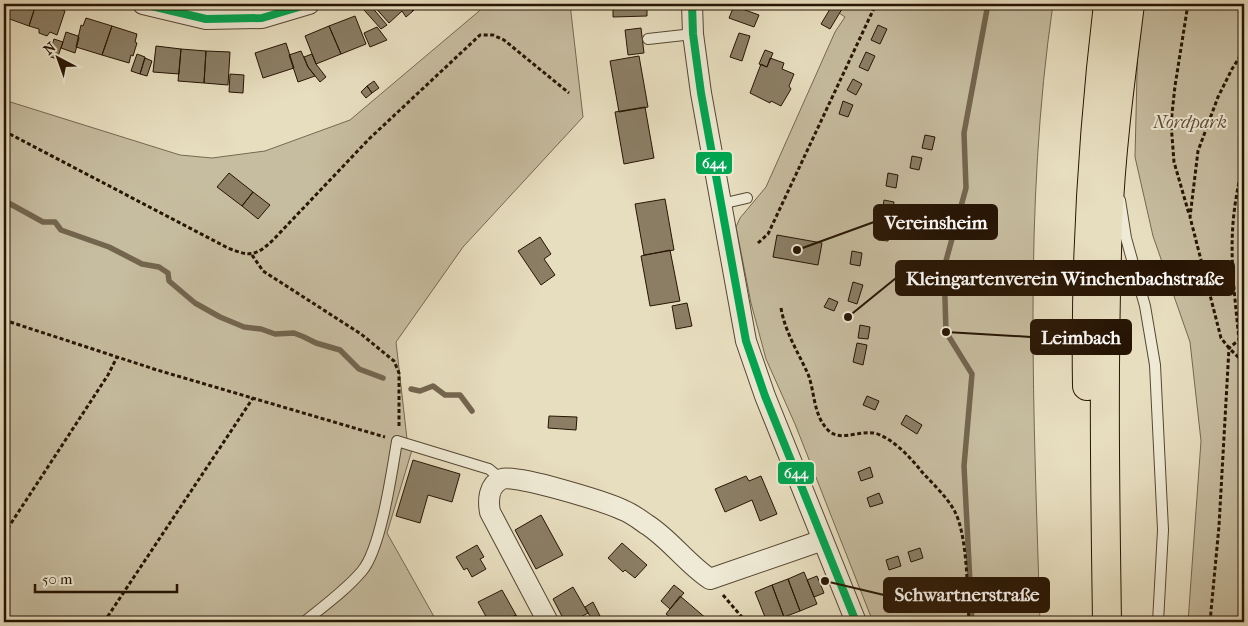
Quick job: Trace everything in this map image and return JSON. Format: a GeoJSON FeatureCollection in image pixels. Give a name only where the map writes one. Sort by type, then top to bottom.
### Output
{"type":"FeatureCollection","features":[{"type":"Feature","properties":{"kind":"highway"},"geometry":{"type":"LineString","coordinates":[[1088,622],[1090,544],[1086,340],[1087,271],[1091,174],[1108,4]]}},
{"type":"Feature","properties":{"kind":"highway"},"geometry":{"type":"LineString","coordinates":[[1107,622],[1104,431],[1108,221],[1112,153],[1130,4]]}},
{"type":"Feature","properties":{"kind":"street"},"geometry":{"type":"LineString","coordinates":[[144,4],[206,18],[262,18],[309,4]]}},
{"type":"Feature","properties":{"kind":"street"},"geometry":{"type":"LineString","coordinates":[[692,4],[693,34],[701,93],[746,341],[765,396],[856,622]]}},
{"type":"Feature","properties":{"kind":"street"},"geometry":{"type":"LineString","coordinates":[[548,622],[490,512],[488,501],[491,491],[494,484],[501,479],[509,478],[583,495],[625,510],[649,525],[710,579],[823,540]]}},
{"type":"Feature","properties":{"kind":"lane"},"geometry":{"type":"LineString","coordinates":[[648,39],[693,34]]}},
{"type":"Feature","properties":{"kind":"lane"},"geometry":{"type":"LineString","coordinates":[[1112,153],[1126,238],[1145,306],[1155,364],[1162,530],[1158,622]]}},
{"type":"Feature","properties":{"kind":"lane"},"geometry":{"type":"LineString","coordinates":[[721,204],[746,198]]}},
{"type":"Feature","properties":{"kind":"lane"},"geometry":{"type":"LineString","coordinates":[[304,622],[364,570],[374,550],[391,480],[397,441],[489,469],[501,479]]}},
{"type":"Feature","properties":{"kind":"path"},"geometry":{"type":"LineString","coordinates":[[758,243],[768,234],[876,4]]}},
{"type":"Feature","properties":{"kind":"path"},"geometry":{"type":"LineString","coordinates":[[1188,4],[1171,122],[1174,162],[1221,338],[1244,363]]}},
{"type":"Feature","properties":{"kind":"path"},"geometry":{"type":"LineString","coordinates":[[4,131],[228,248],[243,254],[252,255],[273,240],[369,139],[480,35],[493,34],[504,40],[569,93]]}},
{"type":"Feature","properties":{"kind":"path"},"geometry":{"type":"LineString","coordinates":[[1190,217],[1198,151],[1218,97],[1244,50]]}},
{"type":"Feature","properties":{"kind":"path"},"geometry":{"type":"LineString","coordinates":[[1210,622],[1219,526],[1229,348],[1239,340],[1232,248],[1233,214],[1244,160]]}},
{"type":"Feature","properties":{"kind":"path"},"geometry":{"type":"LineString","coordinates":[[252,255],[263,271],[361,334],[394,361],[399,373],[400,421]]}},
{"type":"Feature","properties":{"kind":"path"},"geometry":{"type":"LineString","coordinates":[[781,308],[785,326],[808,376],[818,414],[824,425],[837,436],[869,432],[879,434],[893,443],[920,469],[954,510],[960,525],[963,547],[969,622]]}},
{"type":"Feature","properties":{"kind":"path"},"geometry":{"type":"LineString","coordinates":[[4,320],[117,357],[397,441]]}},
{"type":"Feature","properties":{"kind":"path"},"geometry":{"type":"LineString","coordinates":[[4,534],[108,375],[117,357]]}},
{"type":"Feature","properties":{"kind":"path"},"geometry":{"type":"LineString","coordinates":[[104,622],[253,398]]}},
{"type":"Feature","properties":{"kind":"path"},"geometry":{"type":"LineString","coordinates":[[710,579],[746,622]]}},
{"type":"Feature","properties":{"kind":"green space"},"geometry":{"type":"Polygon","coordinates":[[[485,4],[570,4],[583,117],[463,247],[396,342],[407,439],[412,450],[387,533],[437,622],[4,622],[4,100],[180,155],[212,158],[265,151],[350,120],[478,12],[485,4]]]}},
{"type":"Feature","properties":{"kind":"green space"},"geometry":{"type":"Polygon","coordinates":[[[845,4],[1053,4],[1037,158],[1034,235],[1035,467],[1040,622],[873,622],[795,424],[766,359],[751,303],[736,227],[740,218],[766,187],[835,32],[845,17],[839,13],[845,4]]]}},
{"type":"Feature","properties":{"kind":"green space","name":"Nordpark"},"geometry":{"type":"Polygon","coordinates":[[[1143,4],[1244,4],[1244,622],[1188,622],[1201,441],[1190,342],[1153,236],[1135,157],[1138,33],[1143,4]]]}},
{"type":"Feature","properties":{"kind":"building"},"geometry":{"type":"Polygon","coordinates":[[[6,4],[36,4],[29,26],[4,17],[6,4]]]}},
{"type":"Feature","properties":{"kind":"building"},"geometry":{"type":"Polygon","coordinates":[[[36,4],[57,7],[65,11],[57,35],[50,32],[47,36],[39,33],[39,29],[29,26],[36,4]]]}},
{"type":"Feature","properties":{"kind":"building"},"geometry":{"type":"Polygon","coordinates":[[[372,4],[406,4],[413,11],[406,17],[402,11],[389,23],[372,4]]]}},
{"type":"Feature","properties":{"kind":"building"},"geometry":{"type":"Polygon","coordinates":[[[406,4],[416,4],[418,6],[413,11],[406,4]]]}},
{"type":"Feature","properties":{"kind":"building"},"geometry":{"type":"Polygon","coordinates":[[[613,4],[647,4],[647,16],[613,17],[613,4]]]}},
{"type":"Feature","properties":{"kind":"building"},"geometry":{"type":"Polygon","coordinates":[[[821,4],[833,4],[830,9],[821,4]]]}},
{"type":"Feature","properties":{"kind":"building"},"geometry":{"type":"Polygon","coordinates":[[[833,4],[845,4],[830,29],[821,24],[833,4]]]}},
{"type":"Feature","properties":{"kind":"building"},"geometry":{"type":"Polygon","coordinates":[[[370,5],[387,25],[381,29],[364,10],[370,5]]]}},
{"type":"Feature","properties":{"kind":"building"},"geometry":{"type":"Polygon","coordinates":[[[734,6],[759,15],[754,27],[729,18],[734,6]]]}},
{"type":"Feature","properties":{"kind":"building"},"geometry":{"type":"Polygon","coordinates":[[[355,16],[366,44],[341,54],[329,26],[355,16]]]}},
{"type":"Feature","properties":{"kind":"building"},"geometry":{"type":"Polygon","coordinates":[[[86,18],[112,26],[102,55],[76,47],[81,25],[83,26],[86,18]]]}},
{"type":"Feature","properties":{"kind":"building"},"geometry":{"type":"Polygon","coordinates":[[[878,25],[887,29],[880,44],[871,40],[878,25]]]}},
{"type":"Feature","properties":{"kind":"building"},"geometry":{"type":"Polygon","coordinates":[[[112,26],[137,34],[135,42],[137,43],[129,63],[102,55],[112,26]]]}},
{"type":"Feature","properties":{"kind":"building"},"geometry":{"type":"Polygon","coordinates":[[[329,26],[341,54],[316,64],[305,36],[329,26]]]}},
{"type":"Feature","properties":{"kind":"building"},"geometry":{"type":"Polygon","coordinates":[[[377,27],[387,40],[370,47],[364,33],[377,27]]]}},
{"type":"Feature","properties":{"kind":"building"},"geometry":{"type":"Polygon","coordinates":[[[641,28],[644,53],[628,55],[625,30],[641,28]]]}},
{"type":"Feature","properties":{"kind":"building"},"geometry":{"type":"Polygon","coordinates":[[[66,32],[79,38],[75,53],[61,48],[66,32]]]}},
{"type":"Feature","properties":{"kind":"building"},"geometry":{"type":"Polygon","coordinates":[[[739,33],[750,36],[742,61],[730,57],[739,33]]]}},
{"type":"Feature","properties":{"kind":"building"},"geometry":{"type":"Polygon","coordinates":[[[54,39],[63,42],[57,59],[48,56],[54,39]]]}},
{"type":"Feature","properties":{"kind":"building"},"geometry":{"type":"Polygon","coordinates":[[[286,43],[294,68],[263,78],[255,53],[286,43]]]}},
{"type":"Feature","properties":{"kind":"building"},"geometry":{"type":"Polygon","coordinates":[[[156,46],[181,49],[179,74],[153,72],[156,46]]]}},
{"type":"Feature","properties":{"kind":"building"},"geometry":{"type":"Polygon","coordinates":[[[181,49],[206,51],[204,83],[178,81],[181,49]]]}},
{"type":"Feature","properties":{"kind":"building"},"geometry":{"type":"Polygon","coordinates":[[[765,50],[773,53],[767,67],[759,64],[765,50]]]}},
{"type":"Feature","properties":{"kind":"building"},"geometry":{"type":"Polygon","coordinates":[[[206,51],[230,52],[228,85],[204,83],[206,51]]]}},
{"type":"Feature","properties":{"kind":"building"},"geometry":{"type":"Polygon","coordinates":[[[301,51],[308,67],[315,76],[298,82],[289,55],[301,51]]]}},
{"type":"Feature","properties":{"kind":"building"},"geometry":{"type":"Polygon","coordinates":[[[866,52],[875,56],[868,71],[859,67],[866,52]]]}},
{"type":"Feature","properties":{"kind":"building"},"geometry":{"type":"Polygon","coordinates":[[[137,54],[145,57],[140,74],[131,71],[137,54]]]}},
{"type":"Feature","properties":{"kind":"building"},"geometry":{"type":"Polygon","coordinates":[[[312,54],[316,64],[326,77],[320,82],[308,67],[304,57],[312,54]]]}},
{"type":"Feature","properties":{"kind":"building"},"geometry":{"type":"Polygon","coordinates":[[[639,56],[648,107],[619,112],[610,61],[639,56]]]}},
{"type":"Feature","properties":{"kind":"building"},"geometry":{"type":"Polygon","coordinates":[[[145,58],[152,61],[147,76],[140,74],[145,58]]]}},
{"type":"Feature","properties":{"kind":"building"},"geometry":{"type":"Polygon","coordinates":[[[770,58],[784,63],[782,69],[794,74],[789,86],[791,89],[781,106],[750,93],[761,64],[767,67],[770,58]]]}},
{"type":"Feature","properties":{"kind":"building"},"geometry":{"type":"Polygon","coordinates":[[[230,74],[244,75],[243,93],[229,92],[230,74]]]}},
{"type":"Feature","properties":{"kind":"building"},"geometry":{"type":"Polygon","coordinates":[[[853,79],[862,84],[856,95],[847,90],[853,79]]]}},
{"type":"Feature","properties":{"kind":"building"},"geometry":{"type":"Polygon","coordinates":[[[374,81],[379,88],[372,93],[367,86],[374,81]]]}},
{"type":"Feature","properties":{"kind":"building"},"geometry":{"type":"Polygon","coordinates":[[[367,86],[372,93],[366,98],[361,92],[367,86]]]}},
{"type":"Feature","properties":{"kind":"building"},"geometry":{"type":"Polygon","coordinates":[[[843,101],[853,105],[848,117],[839,114],[843,101]]]}},
{"type":"Feature","properties":{"kind":"building"},"geometry":{"type":"Polygon","coordinates":[[[645,107],[654,158],[624,164],[615,112],[645,107]]]}},
{"type":"Feature","properties":{"kind":"building"},"geometry":{"type":"Polygon","coordinates":[[[925,135],[935,137],[932,150],[922,148],[925,135]]]}},
{"type":"Feature","properties":{"kind":"building"},"geometry":{"type":"Polygon","coordinates":[[[912,156],[922,158],[919,170],[910,168],[912,156]]]}},
{"type":"Feature","properties":{"kind":"building"},"geometry":{"type":"Polygon","coordinates":[[[229,173],[253,192],[242,206],[217,187],[229,173]]]}},
{"type":"Feature","properties":{"kind":"building"},"geometry":{"type":"Polygon","coordinates":[[[888,173],[898,175],[896,188],[886,186],[888,173]]]}},
{"type":"Feature","properties":{"kind":"building"},"geometry":{"type":"Polygon","coordinates":[[[253,192],[270,205],[258,219],[242,206],[253,192]]]}},
{"type":"Feature","properties":{"kind":"building"},"geometry":{"type":"Polygon","coordinates":[[[665,199],[674,250],[644,255],[635,204],[665,199]]]}},
{"type":"Feature","properties":{"kind":"building"},"geometry":{"type":"Polygon","coordinates":[[[884,200],[894,202],[892,215],[882,213],[884,200]]]}},
{"type":"Feature","properties":{"kind":"building"},"geometry":{"type":"Polygon","coordinates":[[[881,227],[891,229],[888,241],[878,240],[881,227]]]}},
{"type":"Feature","properties":{"kind":"building"},"geometry":{"type":"Polygon","coordinates":[[[777,235],[822,243],[818,265],[773,257],[777,235]]]}},
{"type":"Feature","properties":{"kind":"building"},"geometry":{"type":"Polygon","coordinates":[[[540,237],[551,254],[544,259],[555,275],[541,285],[518,251],[540,237]]]}},
{"type":"Feature","properties":{"kind":"building"},"geometry":{"type":"Polygon","coordinates":[[[670,250],[680,301],[650,306],[641,256],[670,250]]]}},
{"type":"Feature","properties":{"kind":"building"},"geometry":{"type":"Polygon","coordinates":[[[852,251],[862,253],[860,266],[850,264],[852,251]]]}},
{"type":"Feature","properties":{"kind":"building"},"geometry":{"type":"Polygon","coordinates":[[[853,282],[863,285],[857,304],[848,301],[853,282]]]}},
{"type":"Feature","properties":{"kind":"building"},"geometry":{"type":"Polygon","coordinates":[[[829,298],[838,302],[834,311],[824,307],[829,298]]]}},
{"type":"Feature","properties":{"kind":"building"},"geometry":{"type":"Polygon","coordinates":[[[687,303],[692,326],[676,329],[672,306],[687,303]]]}},
{"type":"Feature","properties":{"kind":"building"},"geometry":{"type":"Polygon","coordinates":[[[860,325],[870,327],[868,339],[858,338],[860,325]]]}},
{"type":"Feature","properties":{"kind":"building"},"geometry":{"type":"Polygon","coordinates":[[[857,343],[867,345],[863,365],[853,362],[857,343]]]}},
{"type":"Feature","properties":{"kind":"building"},"geometry":{"type":"Polygon","coordinates":[[[867,396],[879,401],[875,410],[863,405],[867,396]]]}},
{"type":"Feature","properties":{"kind":"building"},"geometry":{"type":"Polygon","coordinates":[[[906,415],[922,425],[917,434],[901,424],[906,415]]]}},
{"type":"Feature","properties":{"kind":"building"},"geometry":{"type":"Polygon","coordinates":[[[549,416],[577,417],[576,430],[548,428],[549,416]]]}},
{"type":"Feature","properties":{"kind":"building"},"geometry":{"type":"Polygon","coordinates":[[[413,460],[460,474],[452,502],[428,495],[420,523],[396,516],[413,460]]]}},
{"type":"Feature","properties":{"kind":"building"},"geometry":{"type":"Polygon","coordinates":[[[870,467],[873,477],[861,481],[858,472],[870,467]]]}},
{"type":"Feature","properties":{"kind":"building"},"geometry":{"type":"Polygon","coordinates":[[[746,476],[749,481],[761,476],[777,514],[760,521],[752,500],[725,512],[715,489],[746,476]]]}},
{"type":"Feature","properties":{"kind":"building"},"geometry":{"type":"Polygon","coordinates":[[[879,493],[883,503],[870,507],[867,498],[879,493]]]}},
{"type":"Feature","properties":{"kind":"building"},"geometry":{"type":"Polygon","coordinates":[[[541,515],[563,555],[536,569],[515,530],[541,515]]]}},
{"type":"Feature","properties":{"kind":"building"},"geometry":{"type":"Polygon","coordinates":[[[622,543],[647,565],[635,578],[625,570],[623,572],[608,558],[622,543]]]}},
{"type":"Feature","properties":{"kind":"building"},"geometry":{"type":"Polygon","coordinates":[[[477,545],[484,557],[480,559],[486,569],[472,577],[467,568],[464,570],[456,557],[477,545]]]}},
{"type":"Feature","properties":{"kind":"building"},"geometry":{"type":"Polygon","coordinates":[[[920,548],[923,558],[911,562],[908,552],[920,548]]]}},
{"type":"Feature","properties":{"kind":"building"},"geometry":{"type":"Polygon","coordinates":[[[898,556],[901,566],[889,570],[886,560],[898,556]]]}},
{"type":"Feature","properties":{"kind":"building"},"geometry":{"type":"Polygon","coordinates":[[[804,572],[817,604],[800,611],[788,579],[804,572]]]}},
{"type":"Feature","properties":{"kind":"building"},"geometry":{"type":"Polygon","coordinates":[[[817,576],[824,593],[814,597],[807,580],[817,576]]]}},
{"type":"Feature","properties":{"kind":"building"},"geometry":{"type":"Polygon","coordinates":[[[788,579],[800,611],[784,617],[772,585],[788,579]]]}},
{"type":"Feature","properties":{"kind":"building"},"geometry":{"type":"Polygon","coordinates":[[[674,585],[684,593],[670,609],[661,601],[674,585]]]}},
{"type":"Feature","properties":{"kind":"building"},"geometry":{"type":"Polygon","coordinates":[[[772,585],[784,617],[767,622],[755,592],[772,585]]]}},
{"type":"Feature","properties":{"kind":"building"},"geometry":{"type":"Polygon","coordinates":[[[573,587],[588,613],[572,622],[565,622],[553,599],[573,587]]]}},
{"type":"Feature","properties":{"kind":"building"},"geometry":{"type":"Polygon","coordinates":[[[502,590],[516,615],[502,622],[489,622],[478,602],[502,590]]]}},
{"type":"Feature","properties":{"kind":"building"},"geometry":{"type":"Polygon","coordinates":[[[680,596],[707,619],[705,622],[677,622],[666,614],[680,596]]]}},
{"type":"Feature","properties":{"kind":"building"},"geometry":{"type":"Polygon","coordinates":[[[593,602],[600,616],[592,620],[585,607],[593,602]]]}},
{"type":"Feature","properties":{"kind":"building"},"geometry":{"type":"Polygon","coordinates":[[[516,615],[520,622],[502,622],[516,615]]]}},
{"type":"Feature","properties":{"kind":"waterway"},"geometry":{"type":"LineString","coordinates":[[972,622],[964,466],[972,374],[946,332],[944,268],[966,188],[964,133],[988,4]]}},
{"type":"Feature","properties":{"kind":"waterway"},"geometry":{"type":"LineString","coordinates":[[5,201],[43,222],[55,222],[61,230],[109,247],[142,264],[159,267],[168,273],[169,281],[195,303],[220,317],[244,327],[261,329],[275,334],[294,333],[316,343],[340,350],[359,369],[383,378]]}},
{"type":"Feature","properties":{"kind":"waterway"},"geometry":{"type":"LineString","coordinates":[[411,389],[420,391],[433,386],[445,395],[460,395],[472,411]]}},
{"type":"Feature","properties":{"kind":"transit line","name":"644"},"geometry":{"type":"LineString","coordinates":[[143,4],[206,19],[262,18],[309,4]]}},
{"type":"Feature","properties":{"kind":"transit line","name":"644"},"geometry":{"type":"LineString","coordinates":[[692,4],[693,34],[701,93],[746,341],[765,396],[856,622]]}},
{"type":"Feature","properties":{"kind":"place","name":"Vereinsheim"},"geometry":{"type":"Point","coordinates":[797,250]}},
{"type":"Feature","properties":{"kind":"place","name":"Kleingartenverein Winchenbachstraße"},"geometry":{"type":"Point","coordinates":[848,317]}},
{"type":"Feature","properties":{"kind":"place","name":"Leimbach"},"geometry":{"type":"Point","coordinates":[946,332]}},
{"type":"Feature","properties":{"kind":"place","name":"Schwartnerstraße"},"geometry":{"type":"Point","coordinates":[825,581]}}]}
